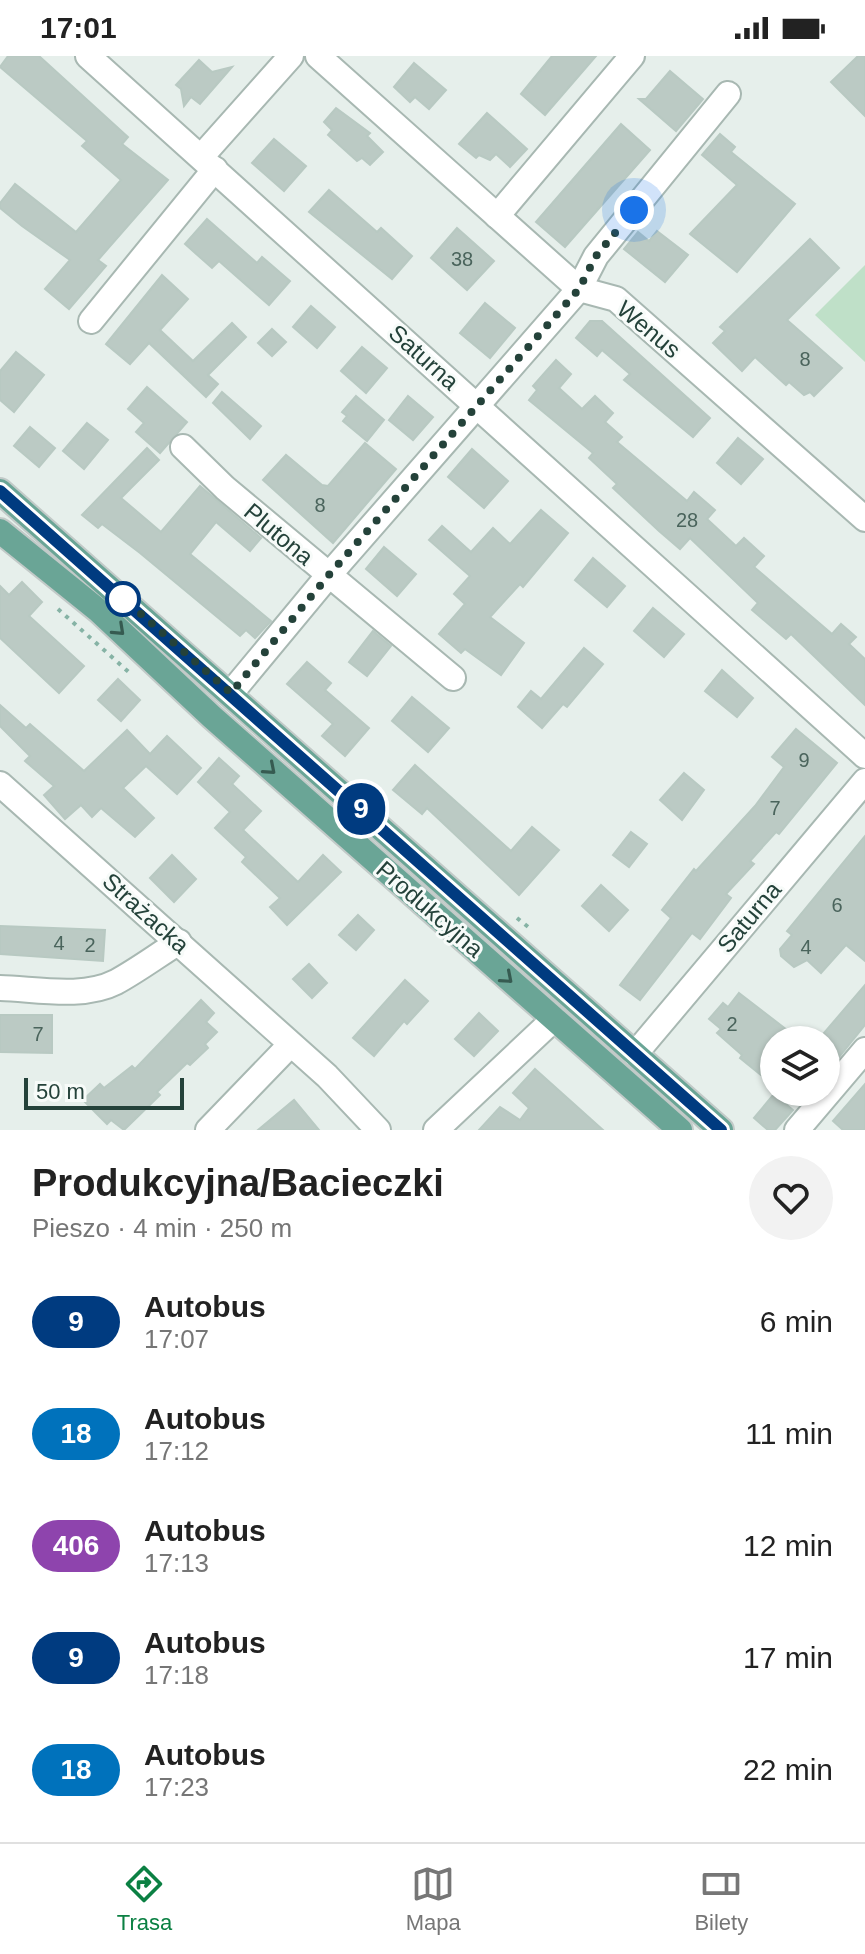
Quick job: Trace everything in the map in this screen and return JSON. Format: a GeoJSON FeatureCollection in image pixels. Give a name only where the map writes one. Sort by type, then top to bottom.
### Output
{"type":"FeatureCollection","features":[{"type":"Feature","properties":{"kind":"main road","name":"Produkcyjna"},"geometry":{"type":"LineString","coordinates":[[0,491],[721,1130]]}},
{"type":"Feature","properties":{"kind":"main road","name":"Produkcyjna"},"geometry":{"type":"LineString","coordinates":[[0,531],[99,611],[212,717],[680,1130]]}},
{"type":"Feature","properties":{"kind":"main road"},"geometry":{"type":"LineString","coordinates":[[212,717],[231,693]]}},
{"type":"Feature","properties":{"kind":"street","name":"Saturna"},"geometry":{"type":"LineString","coordinates":[[88,56],[865,756]]}},
{"type":"Feature","properties":{"kind":"street"},"geometry":{"type":"LineString","coordinates":[[91,321],[291,56]]}},
{"type":"Feature","properties":{"kind":"street","name":"Wenus"},"geometry":{"type":"LineString","coordinates":[[318,56],[579,289],[616,299],[865,519]]}},
{"type":"Feature","properties":{"kind":"street"},"geometry":{"type":"LineString","coordinates":[[497,216],[632,56]]}},
{"type":"Feature","properties":{"kind":"street"},"geometry":{"type":"LineString","coordinates":[[231,693],[328,576],[579,289],[596,256],[728,94]]}},
{"type":"Feature","properties":{"kind":"street","name":"Plutona"},"geometry":{"type":"LineString","coordinates":[[183,447],[225,488],[453,678]]}},
{"type":"Feature","properties":{"kind":"street","name":"Saturna"},"geometry":{"type":"LineString","coordinates":[[635,1054],[865,781]]}},
{"type":"Feature","properties":{"kind":"street","name":"Strażacka"},"geometry":{"type":"LineString","coordinates":[[0,784],[327,1076],[378,1130]]}},
{"type":"Feature","properties":{"kind":"street"},"geometry":{"type":"LineString","coordinates":[[0,988],[66,991],[102,987],[115,983],[179,942]]}},
{"type":"Feature","properties":{"kind":"street"},"geometry":{"type":"LineString","coordinates":[[436,1130],[554,1019]]}},
{"type":"Feature","properties":{"kind":"street"},"geometry":{"type":"LineString","coordinates":[[208,1130],[290,1045]]}},
{"type":"Feature","properties":{"kind":"street"},"geometry":{"type":"LineString","coordinates":[[797,1130],[865,1050]]}},
{"type":"Feature","properties":{"kind":"green space"},"geometry":{"type":"Polygon","coordinates":[[[865,265],[865,362],[815,315],[865,265]]]}},
{"type":"Feature","properties":{"kind":"building"},"geometry":{"type":"Polygon","coordinates":[[[8,56],[39,56],[128,137],[122,144],[168,180],[98,260],[106,266],[69,309],[45,289],[70,260],[22,226],[0,208],[0,203],[15,184],[76,232],[121,180],[82,146],[87,141],[0,67],[8,56]]]}},
{"type":"Feature","properties":{"kind":"building"},"geometry":{"type":"Polygon","coordinates":[[[552,56],[596,56],[545,115],[521,94],[552,56]]]}},
{"type":"Feature","properties":{"kind":"building"},"geometry":{"type":"Polygon","coordinates":[[[858,56],[865,56],[865,116],[831,82],[858,56]]]}},
{"type":"Feature","properties":{"kind":"building"},"geometry":{"type":"Polygon","coordinates":[[[199,60],[212,72],[232,67],[200,104],[191,97],[184,106],[181,89],[176,85],[199,60]]]}},
{"type":"Feature","properties":{"kind":"building"},"geometry":{"type":"Polygon","coordinates":[[[414,63],[446,90],[429,109],[415,97],[410,102],[394,87],[414,63]]]}},
{"type":"Feature","properties":{"kind":"building"},"geometry":{"type":"Polygon","coordinates":[[[670,71],[703,99],[676,131],[639,99],[646,99],[670,71]]]}},
{"type":"Feature","properties":{"kind":"building"},"geometry":{"type":"Polygon","coordinates":[[[336,108],[370,133],[367,136],[383,152],[370,165],[362,158],[357,161],[328,135],[332,130],[324,122],[336,108]]]}},
{"type":"Feature","properties":{"kind":"building"},"geometry":{"type":"Polygon","coordinates":[[[487,113],[527,149],[510,167],[496,154],[490,160],[479,155],[476,158],[459,144],[487,113]]]}},
{"type":"Feature","properties":{"kind":"building"},"geometry":{"type":"Polygon","coordinates":[[[621,124],[650,150],[565,247],[536,222],[621,124]]]}},
{"type":"Feature","properties":{"kind":"building"},"geometry":{"type":"Polygon","coordinates":[[[720,134],[735,147],[731,152],[795,204],[737,272],[690,234],[737,185],[702,155],[720,134]]]}},
{"type":"Feature","properties":{"kind":"building"},"geometry":{"type":"Polygon","coordinates":[[[274,139],[306,166],[284,191],[252,163],[274,139]]]}},
{"type":"Feature","properties":{"kind":"building"},"geometry":{"type":"Polygon","coordinates":[[[329,190],[377,232],[381,228],[412,256],[392,279],[309,212],[329,190]]]}},
{"type":"Feature","properties":{"kind":"building"},"geometry":{"type":"Polygon","coordinates":[[[207,219],[257,263],[262,257],[290,281],[269,305],[219,261],[212,268],[185,244],[207,219]]]}},
{"type":"Feature","properties":{"kind":"building"},"geometry":{"type":"Polygon","coordinates":[[[457,228],[494,261],[467,290],[431,258],[457,228]]]}},
{"type":"Feature","properties":{"kind":"building"},"geometry":{"type":"Polygon","coordinates":[[[657,231],[688,255],[665,282],[624,249],[638,232],[649,241],[657,231]]]}},
{"type":"Feature","properties":{"kind":"building"},"geometry":{"type":"Polygon","coordinates":[[[810,239],[839,268],[787,320],[842,368],[814,396],[810,392],[804,395],[789,382],[786,385],[755,357],[742,371],[713,343],[725,331],[720,327],[810,239]]]}},
{"type":"Feature","properties":{"kind":"building"},"geometry":{"type":"Polygon","coordinates":[[[162,275],[188,299],[160,330],[193,361],[232,323],[246,337],[208,375],[218,384],[206,397],[149,343],[130,364],[106,344],[162,275]]]}},
{"type":"Feature","properties":{"kind":"building"},"geometry":{"type":"Polygon","coordinates":[[[485,303],[515,328],[490,358],[460,333],[485,303]]]}},
{"type":"Feature","properties":{"kind":"building"},"geometry":{"type":"Polygon","coordinates":[[[311,306],[335,327],[317,348],[293,327],[311,306]]]}},
{"type":"Feature","properties":{"kind":"building"},"geometry":{"type":"Polygon","coordinates":[[[590,321],[602,321],[710,418],[693,437],[624,380],[630,374],[602,350],[597,356],[576,338],[590,321]]]}},
{"type":"Feature","properties":{"kind":"building"},"geometry":{"type":"Polygon","coordinates":[[[272,329],[286,342],[272,356],[258,343],[272,329]]]}},
{"type":"Feature","properties":{"kind":"building"},"geometry":{"type":"Polygon","coordinates":[[[362,347],[387,368],[366,393],[341,371],[362,347]]]}},
{"type":"Feature","properties":{"kind":"building"},"geometry":{"type":"Polygon","coordinates":[[[16,352],[44,375],[14,412],[0,400],[0,371],[16,352]]]}},
{"type":"Feature","properties":{"kind":"building"},"geometry":{"type":"Polygon","coordinates":[[[556,360],[571,374],[559,388],[582,409],[595,396],[613,413],[605,422],[622,437],[617,442],[687,501],[694,492],[715,510],[707,519],[736,546],[744,538],[764,556],[754,567],[832,634],[841,624],[856,637],[849,644],[865,659],[865,705],[791,634],[786,639],[752,610],[758,603],[690,538],[680,549],[659,531],[613,488],[617,484],[589,458],[593,453],[529,400],[537,390],[533,386],[556,360]]]}},
{"type":"Feature","properties":{"kind":"building"},"geometry":{"type":"Polygon","coordinates":[[[147,387],[187,422],[160,453],[136,432],[144,423],[128,409],[147,387]]]}},
{"type":"Feature","properties":{"kind":"building"},"geometry":{"type":"Polygon","coordinates":[[[222,392],[261,426],[250,439],[213,403],[222,392]]]}},
{"type":"Feature","properties":{"kind":"building"},"geometry":{"type":"Polygon","coordinates":[[[356,396],[384,420],[367,441],[343,421],[347,416],[342,412],[356,396]]]}},
{"type":"Feature","properties":{"kind":"building"},"geometry":{"type":"Polygon","coordinates":[[[408,396],[433,417],[413,440],[389,420],[408,396]]]}},
{"type":"Feature","properties":{"kind":"building"},"geometry":{"type":"Polygon","coordinates":[[[87,423],[108,440],[84,469],[63,451],[87,423]]]}},
{"type":"Feature","properties":{"kind":"building"},"geometry":{"type":"Polygon","coordinates":[[[30,427],[55,448],[39,467],[14,446],[30,427]]]}},
{"type":"Feature","properties":{"kind":"building"},"geometry":{"type":"Polygon","coordinates":[[[738,438],[763,459],[741,484],[717,463],[738,438]]]}},
{"type":"Feature","properties":{"kind":"building"},"geometry":{"type":"Polygon","coordinates":[[[365,443],[396,469],[333,543],[263,480],[286,455],[322,485],[328,486],[365,443]]]}},
{"type":"Feature","properties":{"kind":"building"},"geometry":{"type":"Polygon","coordinates":[[[147,448],[159,460],[121,498],[161,532],[200,486],[261,538],[250,551],[216,522],[190,554],[271,621],[255,638],[246,630],[240,636],[140,553],[102,524],[98,528],[82,515],[147,448]]]}},
{"type":"Feature","properties":{"kind":"building"},"geometry":{"type":"Polygon","coordinates":[[[472,449],[508,481],[484,508],[448,477],[472,449]]]}},
{"type":"Feature","properties":{"kind":"building"},"geometry":{"type":"Polygon","coordinates":[[[541,510],[568,533],[523,587],[520,584],[490,617],[524,643],[501,675],[465,649],[461,653],[439,634],[465,604],[454,594],[470,576],[429,540],[442,526],[471,552],[493,528],[510,544],[541,510]]]}},
{"type":"Feature","properties":{"kind":"building"},"geometry":{"type":"Polygon","coordinates":[[[384,547],[416,574],[397,596],[366,569],[384,547]]]}},
{"type":"Feature","properties":{"kind":"building"},"geometry":{"type":"Polygon","coordinates":[[[593,558],[625,586],[607,607],[575,580],[593,558]]]}},
{"type":"Feature","properties":{"kind":"building"},"geometry":{"type":"Polygon","coordinates":[[[22,582],[42,602],[29,616],[84,666],[59,693],[0,638],[0,586],[9,595],[22,582]]]}},
{"type":"Feature","properties":{"kind":"building"},"geometry":{"type":"Polygon","coordinates":[[[653,608],[684,634],[664,657],[634,631],[653,608]]]}},
{"type":"Feature","properties":{"kind":"building"},"geometry":{"type":"Polygon","coordinates":[[[373,631],[391,646],[367,676],[349,662],[373,631]]]}},
{"type":"Feature","properties":{"kind":"building"},"geometry":{"type":"Polygon","coordinates":[[[584,648],[603,664],[567,707],[563,704],[542,728],[518,707],[531,691],[541,699],[584,648]]]}},
{"type":"Feature","properties":{"kind":"building"},"geometry":{"type":"Polygon","coordinates":[[[307,662],[331,683],[325,690],[369,728],[345,756],[322,736],[333,724],[287,684],[307,662]]]}},
{"type":"Feature","properties":{"kind":"building"},"geometry":{"type":"Polygon","coordinates":[[[722,670],[753,698],[737,717],[705,691],[722,670]]]}},
{"type":"Feature","properties":{"kind":"building"},"geometry":{"type":"Polygon","coordinates":[[[118,679],[140,700],[121,721],[98,700],[118,679]]]}},
{"type":"Feature","properties":{"kind":"building"},"geometry":{"type":"Polygon","coordinates":[[[412,697],[449,728],[428,752],[392,721],[412,697]]]}},
{"type":"Feature","properties":{"kind":"building"},"geometry":{"type":"Polygon","coordinates":[[[0,705],[26,728],[30,724],[84,771],[127,730],[150,754],[167,736],[201,768],[177,794],[146,766],[123,788],[154,818],[135,837],[101,808],[92,817],[81,805],[65,819],[44,795],[54,786],[25,761],[30,756],[0,726],[0,705]]]}},
{"type":"Feature","properties":{"kind":"building"},"geometry":{"type":"Polygon","coordinates":[[[796,729],[837,763],[779,834],[776,832],[750,861],[754,864],[726,894],[731,898],[700,939],[692,933],[640,1000],[620,985],[671,918],[662,910],[694,869],[696,871],[755,806],[784,767],[772,757],[796,729]]]}},
{"type":"Feature","properties":{"kind":"building"},"geometry":{"type":"Polygon","coordinates":[[[219,758],[239,776],[232,784],[261,811],[243,830],[298,882],[323,855],[341,872],[287,925],[270,907],[280,898],[242,862],[246,857],[215,828],[230,812],[198,782],[219,758]]]}},
{"type":"Feature","properties":{"kind":"building"},"geometry":{"type":"Polygon","coordinates":[[[415,765],[511,851],[532,827],[559,850],[519,895],[427,808],[422,814],[393,790],[415,765]]]}},
{"type":"Feature","properties":{"kind":"building"},"geometry":{"type":"Polygon","coordinates":[[[684,773],[704,790],[682,820],[660,800],[684,773]]]}},
{"type":"Feature","properties":{"kind":"building"},"geometry":{"type":"Polygon","coordinates":[[[631,832],[647,844],[629,867],[613,855],[631,832]]]}},
{"type":"Feature","properties":{"kind":"building"},"geometry":{"type":"Polygon","coordinates":[[[865,836],[865,961],[846,945],[821,973],[807,960],[794,967],[781,956],[780,949],[792,935],[787,931],[865,836]]]}},
{"type":"Feature","properties":{"kind":"building"},"geometry":{"type":"Polygon","coordinates":[[[172,855],[196,879],[174,902],[150,878],[172,855]]]}},
{"type":"Feature","properties":{"kind":"building"},"geometry":{"type":"Polygon","coordinates":[[[601,885],[628,910],[609,931],[582,906],[601,885]]]}},
{"type":"Feature","properties":{"kind":"building"},"geometry":{"type":"Polygon","coordinates":[[[358,915],[374,930],[356,950],[339,935],[358,915]]]}},
{"type":"Feature","properties":{"kind":"building"},"geometry":{"type":"Polygon","coordinates":[[[0,926],[105,930],[103,961],[0,954],[0,926]]]}},
{"type":"Feature","properties":{"kind":"building"},"geometry":{"type":"Polygon","coordinates":[[[309,964],[327,983],[312,998],[293,979],[309,964]]]}},
{"type":"Feature","properties":{"kind":"building"},"geometry":{"type":"Polygon","coordinates":[[[405,980],[428,1001],[407,1024],[404,1021],[374,1056],[353,1038],[405,980]]]}},
{"type":"Feature","properties":{"kind":"building"},"geometry":{"type":"Polygon","coordinates":[[[865,985],[865,1025],[840,1056],[840,1026],[830,1026],[865,985]]]}},
{"type":"Feature","properties":{"kind":"building"},"geometry":{"type":"Polygon","coordinates":[[[739,993],[782,1026],[760,1026],[760,1074],[740,1058],[742,1055],[717,1033],[721,1029],[709,1019],[723,1003],[728,1007],[739,993]]]}},
{"type":"Feature","properties":{"kind":"building"},"geometry":{"type":"Polygon","coordinates":[[[201,1000],[214,1013],[206,1022],[217,1032],[205,1044],[208,1048],[157,1092],[160,1095],[124,1130],[111,1120],[107,1124],[83,1100],[100,1084],[104,1088],[132,1066],[135,1069],[201,1000]]]}},
{"type":"Feature","properties":{"kind":"building"},"geometry":{"type":"Polygon","coordinates":[[[479,1013],[498,1031],[474,1056],[455,1039],[479,1013]]]}},
{"type":"Feature","properties":{"kind":"building"},"geometry":{"type":"Polygon","coordinates":[[[0,1015],[52,1015],[52,1053],[0,1052],[0,1015]]]}},
{"type":"Feature","properties":{"kind":"building"},"geometry":{"type":"Polygon","coordinates":[[[535,1069],[603,1130],[479,1130],[500,1107],[520,1120],[529,1108],[513,1093],[535,1069]]]}},
{"type":"Feature","properties":{"kind":"building"},"geometry":{"type":"Polygon","coordinates":[[[865,1084],[865,1130],[843,1130],[833,1121],[865,1084]]]}},
{"type":"Feature","properties":{"kind":"building"},"geometry":{"type":"Polygon","coordinates":[[[294,1100],[319,1130],[258,1130],[294,1100]]]}},
{"type":"Feature","properties":{"kind":"building"},"geometry":{"type":"Polygon","coordinates":[[[764,1106],[788,1106],[793,1110],[775,1130],[768,1130],[754,1118],[764,1106]]]}},
{"type":"Feature","properties":{"kind":"bus line","name":"9"},"geometry":{"type":"LineString","coordinates":[[0,491],[721,1130]]}},
{"type":"Feature","properties":{"kind":"route"},"geometry":{"type":"LineString","coordinates":[[123,599],[116,592],[231,693],[328,576],[579,289],[596,256],[634,210]]}}]}
